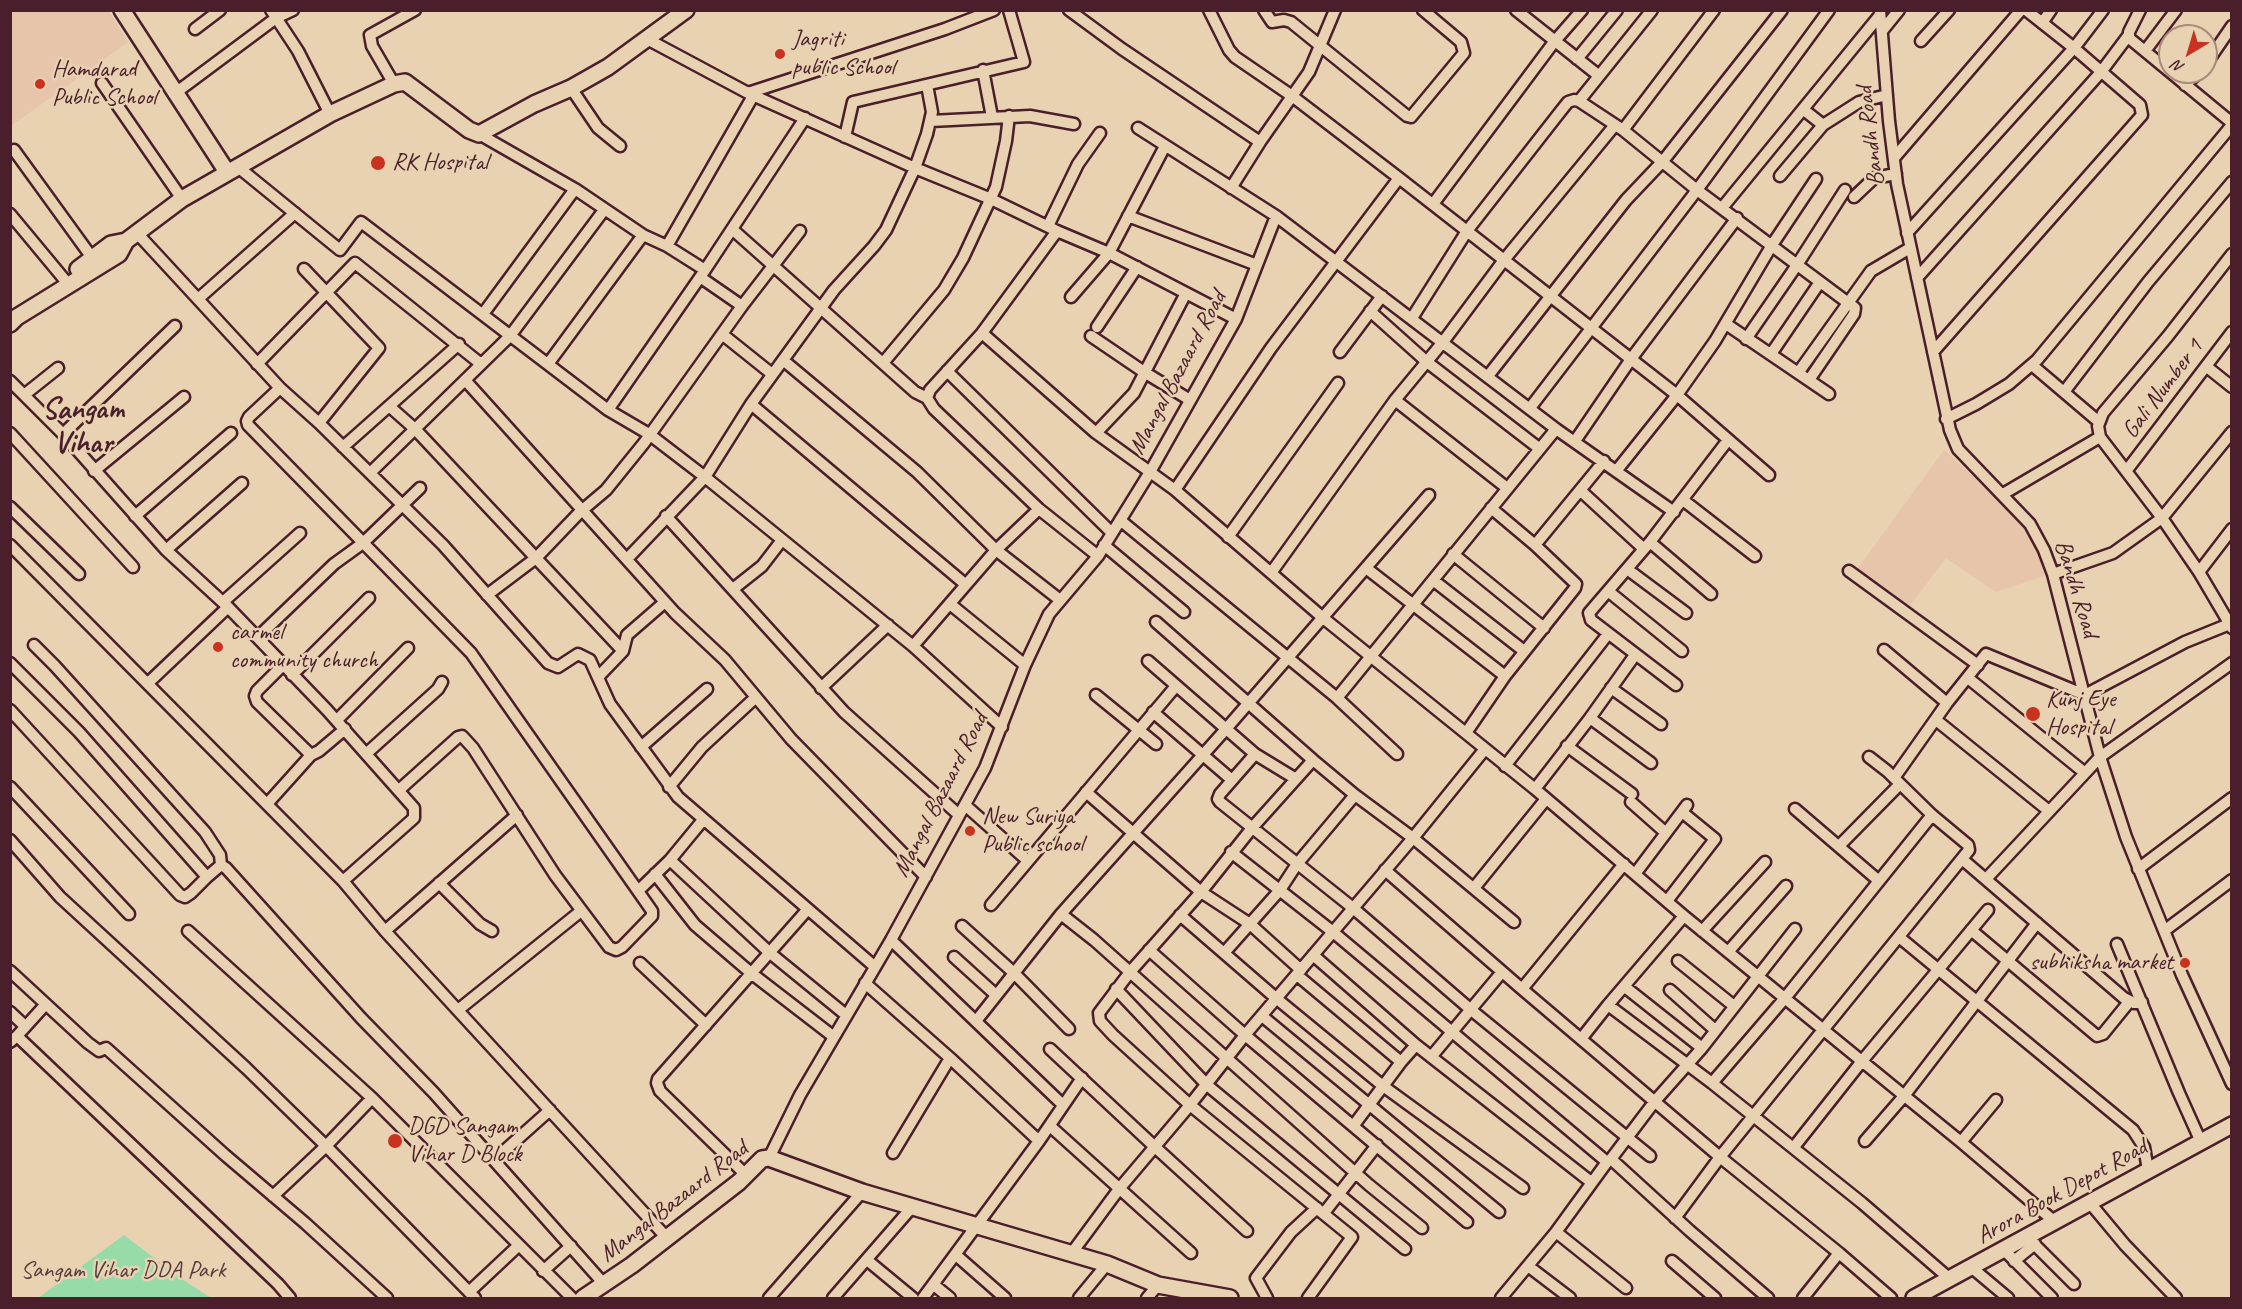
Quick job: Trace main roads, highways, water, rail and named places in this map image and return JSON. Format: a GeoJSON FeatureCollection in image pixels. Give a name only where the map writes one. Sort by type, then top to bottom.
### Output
{"type":"FeatureCollection","features":[{"type":"Feature","properties":{"kind":"place","name":"Jagriti public School"},"geometry":{"type":"Point","coordinates":[780,54]}},
{"type":"Feature","properties":{"kind":"place","name":"Hamdarad Public School"},"geometry":{"type":"Point","coordinates":[40,84]}},
{"type":"Feature","properties":{"kind":"place","name":"RK Hospital"},"geometry":{"type":"Point","coordinates":[378,163]}},
{"type":"Feature","properties":{"kind":"place","name":"carmel community church"},"geometry":{"type":"Point","coordinates":[218,647]}},
{"type":"Feature","properties":{"kind":"place","name":"Kunj Eye Hospital"},"geometry":{"type":"Point","coordinates":[2033,714]}},
{"type":"Feature","properties":{"kind":"place","name":"New Suriya Public school"},"geometry":{"type":"Point","coordinates":[970,831]}},
{"type":"Feature","properties":{"kind":"place","name":"subhiksha market"},"geometry":{"type":"Point","coordinates":[2185,963]}},
{"type":"Feature","properties":{"kind":"place","name":"DGD Sangam Vihar D Block"},"geometry":{"type":"Point","coordinates":[395,1141]}},
{"type":"Feature","properties":{"kind":"district","name":"Sangam Vihar"},"geometry":{"type":"Point","coordinates":[83,427]}},
{"type":"Feature","properties":{"kind":"park label","name":"Sangam Vihar DDA Park"},"geometry":{"type":"Point","coordinates":[123,1271]}}]}
